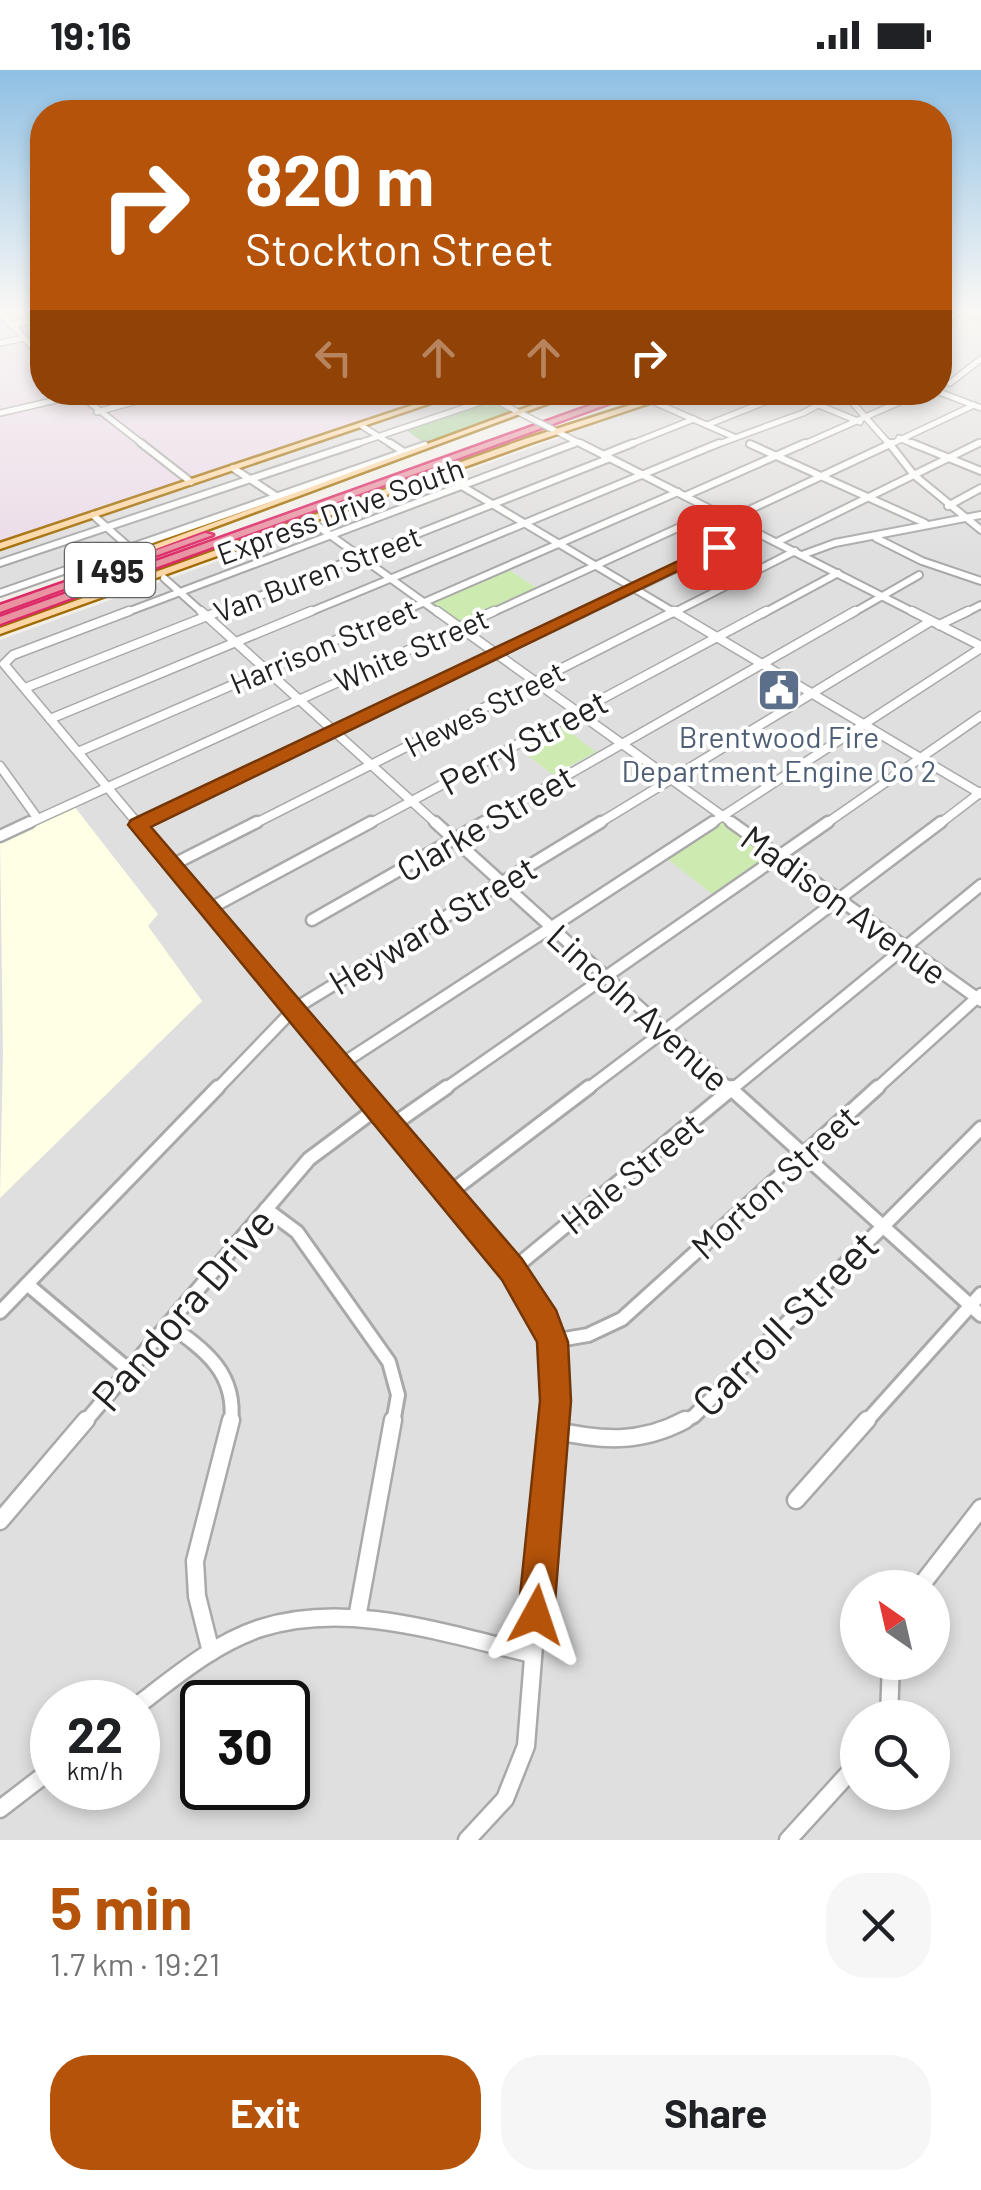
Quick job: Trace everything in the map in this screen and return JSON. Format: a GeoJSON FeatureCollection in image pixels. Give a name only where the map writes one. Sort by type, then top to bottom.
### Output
{"type":"FeatureCollection","features":[{"type":"Feature","properties":{"kind":"highway","name":"I 495"},"geometry":{"type":"LineString","coordinates":[[0,609],[573,405]]}},
{"type":"Feature","properties":{"kind":"highway"},"geometry":{"type":"LineString","coordinates":[[0,626],[600,405]]}},
{"type":"Feature","properties":{"kind":"highway"},"geometry":{"type":"LineString","coordinates":[[0,602],[220,530]]}},
{"type":"Feature","properties":{"kind":"main road"},"geometry":{"type":"LineString","coordinates":[[0,546],[423,405]]}},
{"type":"Feature","properties":{"kind":"main road"},"geometry":{"type":"LineString","coordinates":[[72,577],[544,405]]}},
{"type":"Feature","properties":{"kind":"main road","name":"Express Drive South"},"geometry":{"type":"LineString","coordinates":[[0,626],[554,430],[643,405]]}},
{"type":"Feature","properties":{"kind":"main road"},"geometry":{"type":"LineString","coordinates":[[17,540],[28,532],[32,521]]}},
{"type":"Feature","properties":{"kind":"street"},"geometry":{"type":"LineString","coordinates":[[952,397],[978,407]]}},
{"type":"Feature","properties":{"kind":"street"},"geometry":{"type":"LineString","coordinates":[[0,413],[32,405]]}},
{"type":"Feature","properties":{"kind":"street"},"geometry":{"type":"LineString","coordinates":[[89,405],[191,482]]}},
{"type":"Feature","properties":{"kind":"street"},"geometry":{"type":"LineString","coordinates":[[97,412],[123,405]]}},
{"type":"Feature","properties":{"kind":"street"},"geometry":{"type":"LineString","coordinates":[[0,563],[472,405]]}},
{"type":"Feature","properties":{"kind":"street"},"geometry":{"type":"LineString","coordinates":[[340,1065],[981,647],[504,405]]}},
{"type":"Feature","properties":{"kind":"street"},"geometry":{"type":"LineString","coordinates":[[661,405],[734,437]]}},
{"type":"Feature","properties":{"kind":"street"},"geometry":{"type":"LineString","coordinates":[[706,425],[757,405]]}},
{"type":"Feature","properties":{"kind":"street"},"geometry":{"type":"LineString","coordinates":[[50,718],[734,437],[802,413],[814,405]]}},
{"type":"Feature","properties":{"kind":"street"},"geometry":{"type":"LineString","coordinates":[[818,405],[981,471]]}},
{"type":"Feature","properties":{"kind":"street"},"geometry":{"type":"LineString","coordinates":[[857,405],[914,476],[981,530]]}},
{"type":"Feature","properties":{"kind":"street","name":"Harrison Street"},"geometry":{"type":"LineString","coordinates":[[78,752],[893,405]]}},
{"type":"Feature","properties":{"kind":"street"},"geometry":{"type":"LineString","coordinates":[[730,519],[978,407]]}},
{"type":"Feature","properties":{"kind":"street","name":"Van Buren Street"},"geometry":{"type":"LineString","coordinates":[[24,688],[493,504],[694,419]]}},
{"type":"Feature","properties":{"kind":"street"},"geometry":{"type":"LineString","coordinates":[[362,426],[404,452]]}},
{"type":"Feature","properties":{"kind":"street"},"geometry":{"type":"LineString","coordinates":[[468,1840],[506,1802],[518,1782],[526,1746],[553,1430],[556,1376],[552,1342],[533,1297],[512,1270],[50,718],[24,688],[6,678],[4,664],[7,658],[578,442]]}},
{"type":"Feature","properties":{"kind":"street"},"geometry":{"type":"LineString","coordinates":[[777,542],[981,442]]}},
{"type":"Feature","properties":{"kind":"street"},"geometry":{"type":"LineString","coordinates":[[750,444],[925,523]]}},
{"type":"Feature","properties":{"kind":"street"},"geometry":{"type":"LineString","coordinates":[[0,594],[426,445]]}},
{"type":"Feature","properties":{"kind":"street"},"geometry":{"type":"LineString","coordinates":[[234,468],[276,496]]}},
{"type":"Feature","properties":{"kind":"street"},"geometry":{"type":"LineString","coordinates":[[448,1194],[980,793],[450,479]]}},
{"type":"Feature","properties":{"kind":"street"},"geometry":{"type":"LineString","coordinates":[[948,506],[981,488]]}},
{"type":"Feature","properties":{"kind":"street","name":"White Street"},"geometry":{"type":"LineString","coordinates":[[0,836],[715,511]]}},
{"type":"Feature","properties":{"kind":"street"},"geometry":{"type":"LineString","coordinates":[[93,515],[130,548]]}},
{"type":"Feature","properties":{"kind":"street","name":"Hewes Street"},"geometry":{"type":"LineString","coordinates":[[172,865],[798,553],[834,543],[876,538],[925,523],[981,515]]}},
{"type":"Feature","properties":{"kind":"street","name":"Madison Avenue"},"geometry":{"type":"LineString","coordinates":[[319,527],[980,998]]}},
{"type":"Feature","properties":{"kind":"street"},"geometry":{"type":"LineString","coordinates":[[138,825],[754,530]]}},
{"type":"Feature","properties":{"kind":"street"},"geometry":{"type":"LineString","coordinates":[[876,538],[922,561],[981,582]]}},
{"type":"Feature","properties":{"kind":"street","name":"Perry Street"},"geometry":{"type":"LineString","coordinates":[[209,909],[838,574]]}},
{"type":"Feature","properties":{"kind":"street","name":"Clarke Street"},"geometry":{"type":"LineString","coordinates":[[312,920],[920,576]]}},
{"type":"Feature","properties":{"kind":"street","name":"Lincoln Avenue"},"geometry":{"type":"LineString","coordinates":[[164,578],[802,1155],[978,1305]]}},
{"type":"Feature","properties":{"kind":"street","name":"Heyward Street"},"geometry":{"type":"LineString","coordinates":[[0,1312],[294,1009],[812,694],[936,623],[981,604]]}},
{"type":"Feature","properties":{"kind":"street"},"geometry":{"type":"LineString","coordinates":[[391,1126],[981,716]]}},
{"type":"Feature","properties":{"kind":"street"},"geometry":{"type":"LineString","coordinates":[[0,766],[5,784],[38,819]]}},
{"type":"Feature","properties":{"kind":"street","name":"Hale Street"},"geometry":{"type":"LineString","coordinates":[[512,1270],[981,885]]}},
{"type":"Feature","properties":{"kind":"street","name":"Morton Street"},"geometry":{"type":"LineString","coordinates":[[552,1342],[588,1335],[622,1319],[980,998]]}},
{"type":"Feature","properties":{"kind":"street","name":"Pandora Drive"},"geometry":{"type":"LineString","coordinates":[[0,1521],[322,1147],[376,1108]]}},
{"type":"Feature","properties":{"kind":"street","name":"Carroll Street"},"geometry":{"type":"LineString","coordinates":[[553,1430],[584,1438],[641,1440],[694,1416],[981,1128]]}},
{"type":"Feature","properties":{"kind":"street"},"geometry":{"type":"LineString","coordinates":[[266,1209],[298,1232],[389,1362],[396,1378],[393,1426],[357,1618]]}},
{"type":"Feature","properties":{"kind":"street"},"geometry":{"type":"LineString","coordinates":[[27,1284],[129,1370]]}},
{"type":"Feature","properties":{"kind":"street"},"geometry":{"type":"LineString","coordinates":[[796,1500],[978,1305]]}},
{"type":"Feature","properties":{"kind":"street"},"geometry":{"type":"LineString","coordinates":[[168,1324],[211,1357],[224,1372],[231,1392],[228,1443],[195,1558],[196,1589],[211,1652]]}},
{"type":"Feature","properties":{"kind":"street"},"geometry":{"type":"LineString","coordinates":[[934,1570],[981,1508]]}},
{"type":"Feature","properties":{"kind":"street"},"geometry":{"type":"LineString","coordinates":[[160,1689],[211,1652],[288,1620],[357,1618],[532,1654]]}},
{"type":"Feature","properties":{"kind":"street"},"geometry":{"type":"LineString","coordinates":[[788,1840],[840,1783]]}},
{"type":"Feature","properties":{"kind":"street"},"geometry":{"type":"LineString","coordinates":[[0,1808],[30,1786]]}},
{"type":"Feature","properties":{"kind":"shaded area"},"geometry":{"type":"Polygon","coordinates":[[[0,394],[30,394],[30,405],[425,405],[0,547],[0,394]]]}},
{"type":"Feature","properties":{"kind":"shaded area"},"geometry":{"type":"Polygon","coordinates":[[[952,394],[981,394],[981,1840],[0,1840],[0,640],[561,437],[634,405],[952,405],[952,394]]]}},
{"type":"Feature","properties":{"kind":"shaded area"},"geometry":{"type":"Polygon","coordinates":[[[425,405],[478,405],[406,429],[428,446],[0,596],[0,547],[425,405]]]}},
{"type":"Feature","properties":{"kind":"shaded area"},"geometry":{"type":"Polygon","coordinates":[[[74,806],[158,914],[148,926],[202,1001],[0,1198],[0,840],[74,806]]]}},
{"type":"Feature","properties":{"kind":"green space"},"geometry":{"type":"Polygon","coordinates":[[[479,405],[495,405],[510,411],[428,446],[405,429],[479,405]]]}},
{"type":"Feature","properties":{"kind":"green space"},"geometry":{"type":"Polygon","coordinates":[[[506,568],[538,589],[460,624],[428,602],[506,568]]]}},
{"type":"Feature","properties":{"kind":"green space"},"geometry":{"type":"Polygon","coordinates":[[[559,724],[596,752],[553,775],[516,746],[559,724]]]}},
{"type":"Feature","properties":{"kind":"green space"},"geometry":{"type":"Polygon","coordinates":[[[723,820],[771,854],[712,894],[665,857],[723,820]]]}},
{"type":"Feature","properties":{"kind":"place","name":"Brentwood Fire Department Engine Co 2"},"geometry":{"type":"Point","coordinates":[779,690]}},
{"type":"Feature","properties":{"kind":"route"},"geometry":{"type":"LineString","coordinates":[[536,1615],[556,1401],[552,1342],[545,1320],[512,1270],[138,825],[719,547]]}}]}
